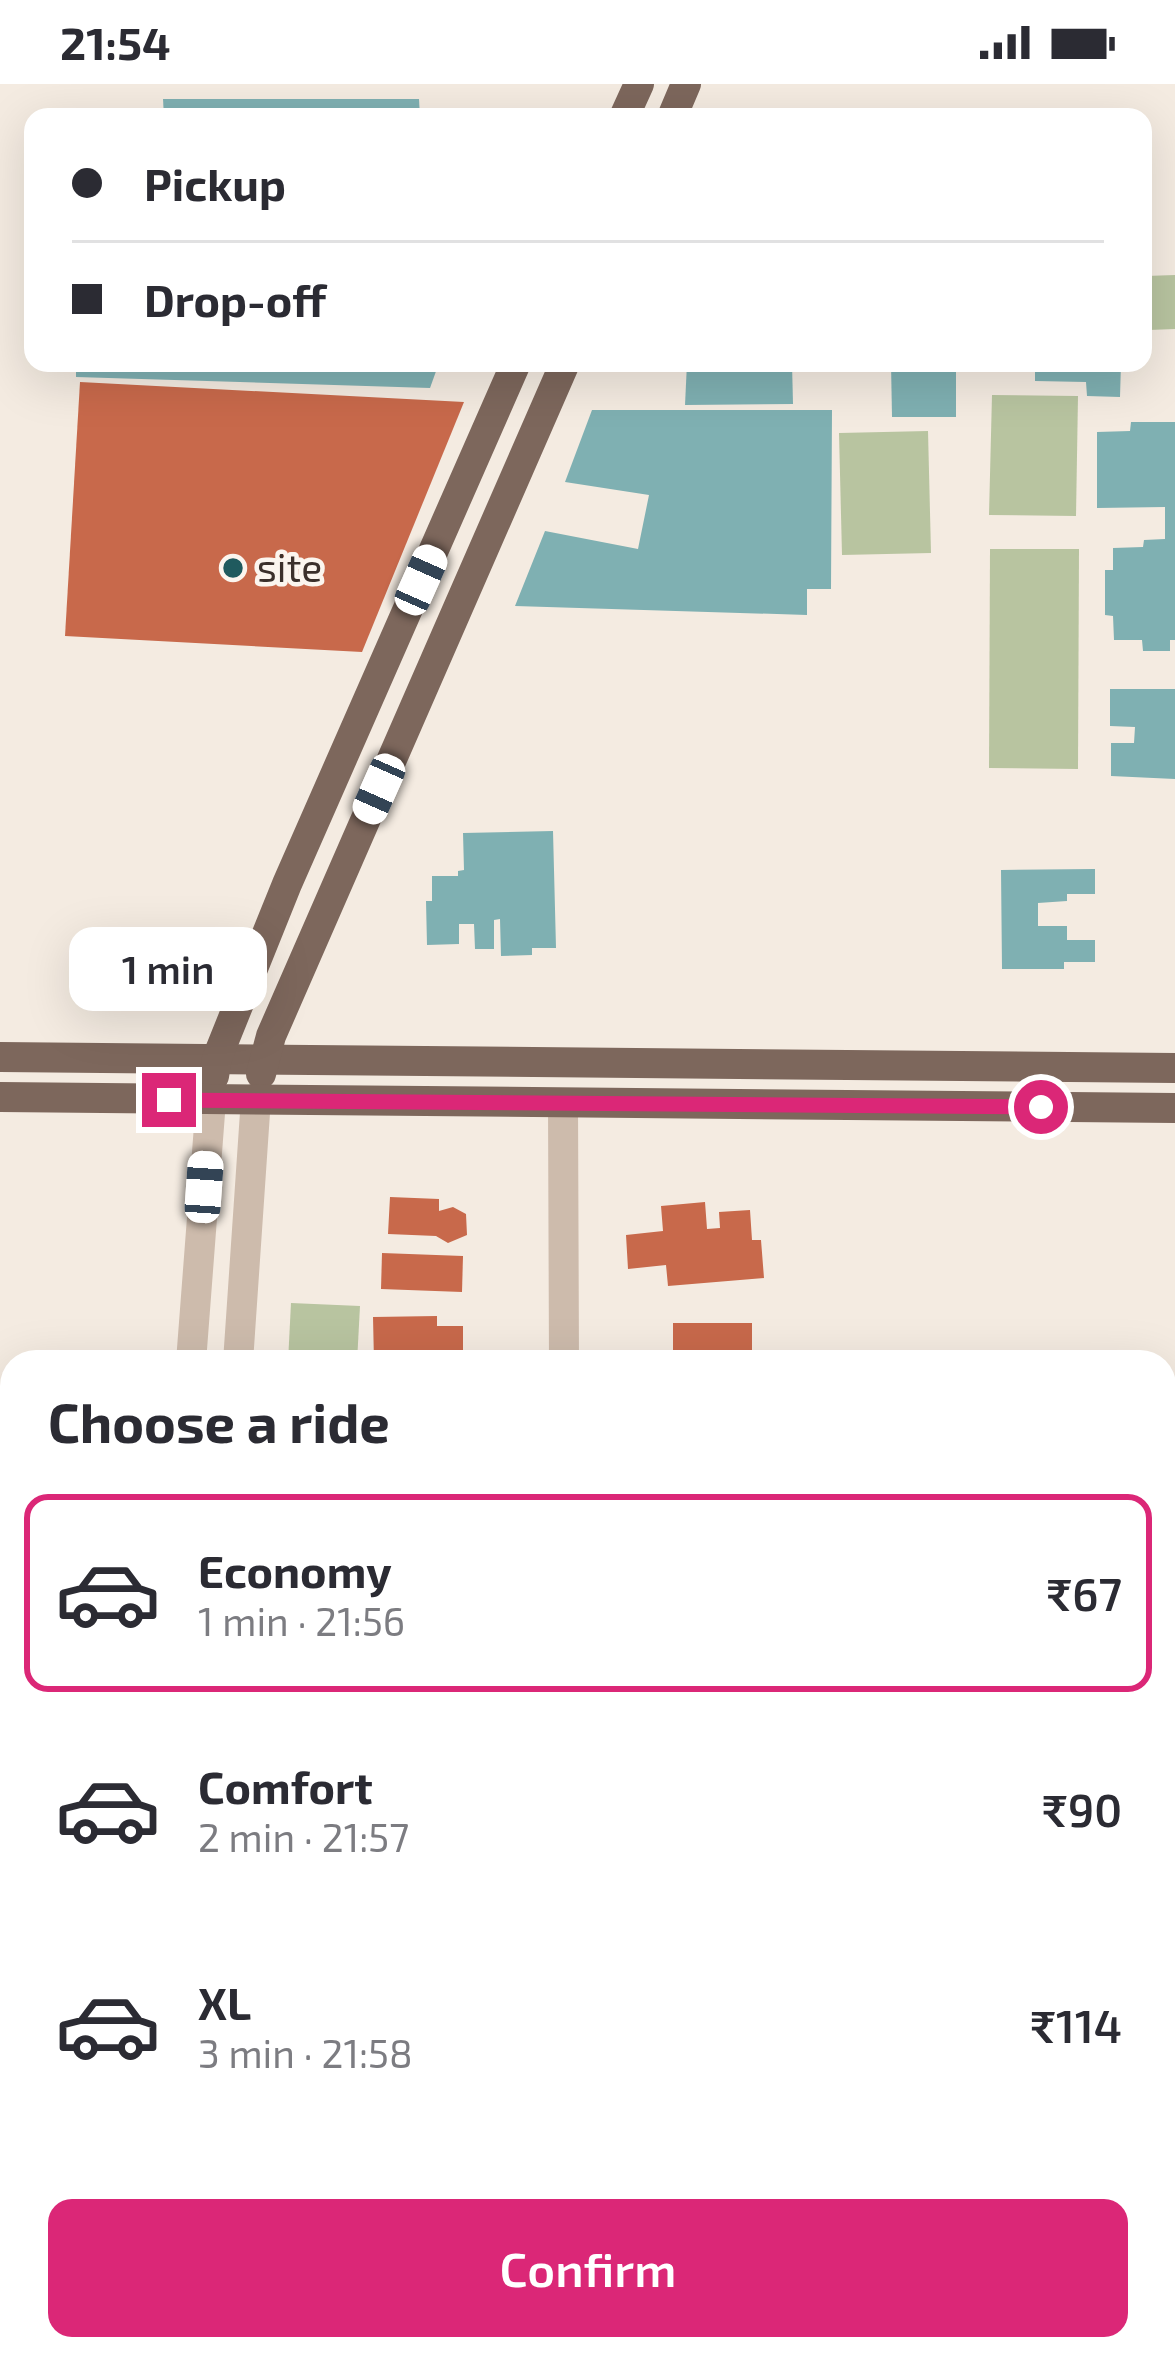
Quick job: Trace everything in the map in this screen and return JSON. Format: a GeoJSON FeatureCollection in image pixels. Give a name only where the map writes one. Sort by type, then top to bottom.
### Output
{"type":"FeatureCollection","features":[{"type":"Feature","properties":{"kind":"main road"},"geometry":{"type":"LineString","coordinates":[[211,1100],[217,1058],[287,884],[512,372]]}},
{"type":"Feature","properties":{"kind":"main road"},"geometry":{"type":"LineString","coordinates":[[256,1098],[280,1014],[561,372]]}},
{"type":"Feature","properties":{"kind":"main road"},"geometry":{"type":"LineString","coordinates":[[0,1057],[1175,1068]]}},
{"type":"Feature","properties":{"kind":"main road"},"geometry":{"type":"LineString","coordinates":[[0,1097],[1175,1108]]}},
{"type":"Feature","properties":{"kind":"street"},"geometry":{"type":"LineString","coordinates":[[239,1350],[256,1098]]}},
{"type":"Feature","properties":{"kind":"street"},"geometry":{"type":"LineString","coordinates":[[192,1350],[211,1100]]}},
{"type":"Feature","properties":{"kind":"street"},"geometry":{"type":"LineString","coordinates":[[563,1102],[564,1350]]}},
{"type":"Feature","properties":{"kind":"green space"},"geometry":{"type":"Polygon","coordinates":[[[1175,275],[1175,329],[1152,330],[1152,276],[1175,275]]]}},
{"type":"Feature","properties":{"kind":"green space"},"geometry":{"type":"Polygon","coordinates":[[[992,395],[1078,396],[1076,516],[989,515],[992,395]]]}},
{"type":"Feature","properties":{"kind":"green space"},"geometry":{"type":"Polygon","coordinates":[[[928,431],[931,553],[842,555],[839,433],[928,431]]]}},
{"type":"Feature","properties":{"kind":"green space"},"geometry":{"type":"Polygon","coordinates":[[[990,549],[1079,549],[1078,769],[989,768],[990,549]]]}},
{"type":"Feature","properties":{"kind":"green space"},"geometry":{"type":"Polygon","coordinates":[[[291,1303],[360,1306],[358,1350],[289,1350],[291,1303]]]}},
{"type":"Feature","properties":{"kind":"water"},"geometry":{"type":"Polygon","coordinates":[[[163,99],[419,99],[420,108],[164,108],[163,99]]]}},
{"type":"Feature","properties":{"kind":"water"},"geometry":{"type":"Polygon","coordinates":[[[76,372],[436,372],[430,388],[76,377],[76,372]]]}},
{"type":"Feature","properties":{"kind":"water"},"geometry":{"type":"Polygon","coordinates":[[[687,372],[792,372],[793,404],[685,405],[687,372]]]}},
{"type":"Feature","properties":{"kind":"water"},"geometry":{"type":"Polygon","coordinates":[[[891,372],[956,372],[956,417],[892,417],[891,372]]]}},
{"type":"Feature","properties":{"kind":"water"},"geometry":{"type":"Polygon","coordinates":[[[1035,372],[1121,372],[1120,397],[1087,396],[1086,382],[1035,381],[1035,372]]]}},
{"type":"Feature","properties":{"kind":"water"},"geometry":{"type":"Polygon","coordinates":[[[592,410],[832,410],[831,589],[807,589],[807,615],[515,606],[545,531],[638,549],[649,495],[565,482],[592,410]]]}},
{"type":"Feature","properties":{"kind":"water"},"geometry":{"type":"Polygon","coordinates":[[[1131,422],[1175,422],[1175,640],[1170,640],[1170,651],[1143,651],[1142,640],[1114,640],[1113,616],[1105,615],[1105,570],[1113,570],[1113,548],[1143,547],[1144,540],[1165,539],[1165,507],[1097,508],[1097,432],[1130,431],[1131,422]]]}},
{"type":"Feature","properties":{"kind":"water"},"geometry":{"type":"Polygon","coordinates":[[[1110,689],[1175,689],[1175,779],[1111,776],[1111,743],[1134,743],[1135,727],[1110,726],[1110,689]]]}},
{"type":"Feature","properties":{"kind":"water"},"geometry":{"type":"Polygon","coordinates":[[[553,831],[556,948],[501,956],[500,919],[494,920],[494,949],[475,949],[474,924],[459,924],[459,944],[427,945],[426,901],[432,901],[432,876],[458,876],[464,870],[463,833],[553,831]]]}},
{"type":"Feature","properties":{"kind":"water"},"geometry":{"type":"Polygon","coordinates":[[[1095,869],[1095,894],[1067,894],[1067,901],[1038,903],[1038,926],[1067,926],[1067,940],[1095,940],[1095,962],[1064,962],[1064,969],[1002,969],[1001,870],[1095,869]]]}},
{"type":"Feature","properties":{"kind":"building","name":"site"},"geometry":{"type":"Polygon","coordinates":[[[80,382],[464,402],[362,652],[65,636],[80,382]]]}},
{"type":"Feature","properties":{"kind":"building"},"geometry":{"type":"Polygon","coordinates":[[[390,1197],[439,1199],[439,1211],[453,1207],[466,1214],[467,1235],[448,1243],[436,1236],[388,1234],[390,1197]]]}},
{"type":"Feature","properties":{"kind":"building"},"geometry":{"type":"Polygon","coordinates":[[[705,1202],[707,1229],[720,1228],[719,1212],[750,1210],[752,1240],[761,1240],[764,1278],[668,1286],[666,1265],[628,1269],[626,1235],[663,1231],[661,1206],[705,1202]]]}},
{"type":"Feature","properties":{"kind":"building"},"geometry":{"type":"Polygon","coordinates":[[[382,1253],[463,1256],[462,1292],[381,1289],[382,1253]]]}},
{"type":"Feature","properties":{"kind":"building"},"geometry":{"type":"Polygon","coordinates":[[[437,1316],[437,1326],[463,1326],[463,1350],[374,1350],[373,1317],[437,1316]]]}},
{"type":"Feature","properties":{"kind":"building"},"geometry":{"type":"Polygon","coordinates":[[[673,1323],[752,1323],[752,1350],[673,1350],[673,1323]]]}},
{"type":"Feature","properties":{"kind":"place","name":"site"},"geometry":{"type":"Point","coordinates":[233,568]}},
{"type":"Feature","properties":{"kind":"route"},"geometry":{"type":"LineString","coordinates":[[169,1100],[1041,1107]]}}]}
